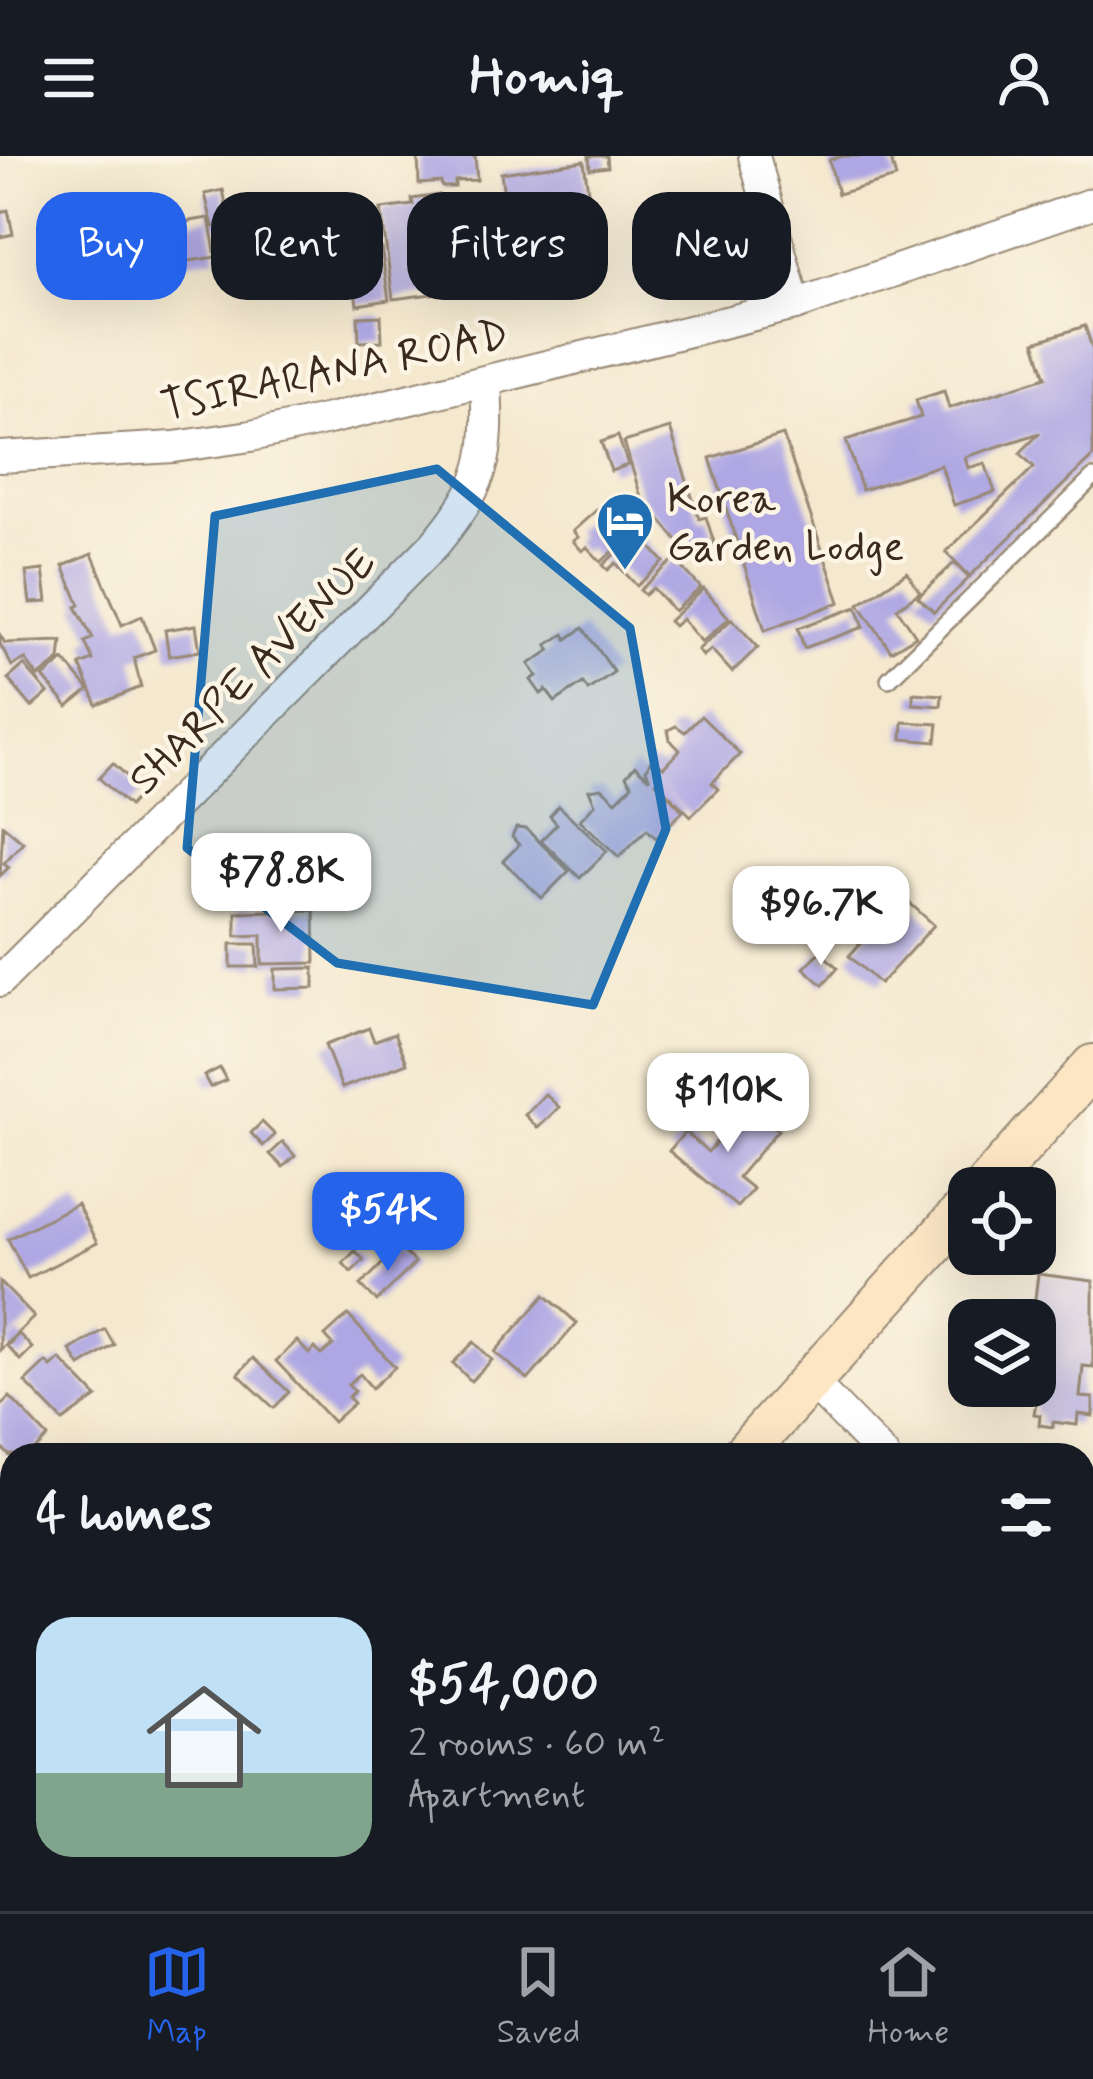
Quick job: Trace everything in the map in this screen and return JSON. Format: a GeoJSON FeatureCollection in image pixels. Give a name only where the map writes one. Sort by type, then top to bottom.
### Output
{"type":"FeatureCollection","features":[{"type":"Feature","properties":{"kind":"main road"},"geometry":{"type":"LineString","coordinates":[[1003,1167],[1093,1066]]}},
{"type":"Feature","properties":{"kind":"main road"},"geometry":{"type":"LineString","coordinates":[[754,1443],[948,1228]]}},
{"type":"Feature","properties":{"kind":"street"},"geometry":{"type":"LineString","coordinates":[[754,156],[795,304]]}},
{"type":"Feature","properties":{"kind":"street","name":"TSIRARANA ROAD"},"geometry":{"type":"LineString","coordinates":[[0,457],[174,447],[250,436],[795,304],[1093,203]]}},
{"type":"Feature","properties":{"kind":"street","name":"SHARPE AVENUE"},"geometry":{"type":"LineString","coordinates":[[0,981],[464,508],[485,464],[489,438],[486,381]]}},
{"type":"Feature","properties":{"kind":"street"},"geometry":{"type":"LineString","coordinates":[[811,1381],[871,1443]]}},
{"type":"Feature","properties":{"kind":"lane"},"geometry":{"type":"LineString","coordinates":[[889,679],[1093,478]]}},
{"type":"Feature","properties":{"kind":"highlighted area"},"geometry":{"type":"Polygon","coordinates":[[[437,469],[630,628],[666,829],[593,1005],[337,963],[187,848],[215,516],[437,469]]]}},
{"type":"Feature","properties":{"kind":"building"},"geometry":{"type":"Polygon","coordinates":[[[418,156],[475,156],[477,180],[455,181],[455,187],[442,187],[441,182],[419,184],[418,156]]]}},
{"type":"Feature","properties":{"kind":"building"},"geometry":{"type":"Polygon","coordinates":[[[589,156],[607,156],[608,167],[590,169],[589,156]]]}},
{"type":"Feature","properties":{"kind":"building"},"geometry":{"type":"Polygon","coordinates":[[[890,156],[896,178],[838,194],[829,160],[890,156]]]}},
{"type":"Feature","properties":{"kind":"building"},"geometry":{"type":"Polygon","coordinates":[[[584,161],[588,192],[504,192],[501,173],[584,161]]]}},
{"type":"Feature","properties":{"kind":"building"},"geometry":{"type":"Polygon","coordinates":[[[407,206],[407,297],[393,299],[383,209],[407,206]]]}},
{"type":"Feature","properties":{"kind":"building"},"geometry":{"type":"Polygon","coordinates":[[[8,210],[13,234],[0,237],[0,212],[8,210]]]}},
{"type":"Feature","properties":{"kind":"building"},"geometry":{"type":"Polygon","coordinates":[[[209,218],[211,258],[187,261],[187,221],[209,218]]]}},
{"type":"Feature","properties":{"kind":"building"},"geometry":{"type":"Polygon","coordinates":[[[383,261],[389,300],[357,305],[356,300],[383,300],[383,261]]]}},
{"type":"Feature","properties":{"kind":"building"},"geometry":{"type":"Polygon","coordinates":[[[381,316],[382,341],[359,342],[358,317],[381,316]]]}},
{"type":"Feature","properties":{"kind":"building"},"geometry":{"type":"Polygon","coordinates":[[[1085,326],[1093,351],[1093,456],[970,576],[946,552],[1034,467],[1020,453],[1040,433],[965,457],[968,468],[985,463],[995,492],[954,505],[941,465],[862,490],[846,440],[921,417],[916,400],[944,391],[949,408],[1046,377],[1035,342],[1085,326]]]}},
{"type":"Feature","properties":{"kind":"building"},"geometry":{"type":"Polygon","coordinates":[[[670,428],[699,519],[706,517],[717,552],[693,559],[641,497],[624,442],[670,428]]]}},
{"type":"Feature","properties":{"kind":"building"},"geometry":{"type":"Polygon","coordinates":[[[783,435],[840,602],[765,630],[710,458],[783,435]]]}},
{"type":"Feature","properties":{"kind":"building"},"geometry":{"type":"Polygon","coordinates":[[[618,436],[628,465],[611,471],[601,442],[618,436]]]}},
{"type":"Feature","properties":{"kind":"building"},"geometry":{"type":"Polygon","coordinates":[[[600,507],[628,538],[601,562],[587,547],[582,551],[573,541],[578,537],[573,531],[600,507]]]}},
{"type":"Feature","properties":{"kind":"building"},"geometry":{"type":"Polygon","coordinates":[[[638,533],[664,562],[637,586],[616,563],[608,570],[603,565],[638,533]]]}},
{"type":"Feature","properties":{"kind":"building"},"geometry":{"type":"Polygon","coordinates":[[[92,554],[122,625],[142,616],[155,650],[134,658],[141,687],[97,705],[80,665],[93,660],[85,642],[93,638],[76,607],[80,605],[63,566],[92,554]]]}},
{"type":"Feature","properties":{"kind":"building"},"geometry":{"type":"Polygon","coordinates":[[[675,559],[701,588],[674,611],[653,588],[645,595],[640,590],[675,559]]]}},
{"type":"Feature","properties":{"kind":"building"},"geometry":{"type":"Polygon","coordinates":[[[954,563],[969,578],[934,612],[918,597],[954,563]]]}},
{"type":"Feature","properties":{"kind":"building"},"geometry":{"type":"Polygon","coordinates":[[[43,570],[47,602],[30,603],[26,572],[43,570]]]}},
{"type":"Feature","properties":{"kind":"building"},"geometry":{"type":"Polygon","coordinates":[[[907,572],[920,592],[897,608],[916,636],[891,651],[859,604],[907,572]]]}},
{"type":"Feature","properties":{"kind":"building"},"geometry":{"type":"Polygon","coordinates":[[[704,589],[729,618],[702,642],[682,619],[674,626],[669,621],[704,589]]]}},
{"type":"Feature","properties":{"kind":"building"},"geometry":{"type":"Polygon","coordinates":[[[857,607],[864,627],[804,648],[798,628],[857,607]]]}},
{"type":"Feature","properties":{"kind":"building"},"geometry":{"type":"Polygon","coordinates":[[[732,619],[758,647],[732,672],[711,649],[703,656],[698,650],[732,619]]]}},
{"type":"Feature","properties":{"kind":"building"},"geometry":{"type":"Polygon","coordinates":[[[196,625],[200,651],[169,656],[165,630],[196,625]]]}},
{"type":"Feature","properties":{"kind":"building"},"geometry":{"type":"Polygon","coordinates":[[[583,628],[614,672],[588,690],[583,683],[555,702],[531,680],[537,676],[529,664],[551,650],[547,645],[583,628]]]}},
{"type":"Feature","properties":{"kind":"building"},"geometry":{"type":"Polygon","coordinates":[[[0,635],[5,643],[62,641],[60,660],[38,677],[25,659],[12,666],[0,635]]]}},
{"type":"Feature","properties":{"kind":"building"},"geometry":{"type":"Polygon","coordinates":[[[64,660],[89,690],[68,707],[43,677],[64,660]]]}},
{"type":"Feature","properties":{"kind":"building"},"geometry":{"type":"Polygon","coordinates":[[[24,665],[48,693],[32,707],[8,679],[24,665]]]}},
{"type":"Feature","properties":{"kind":"building"},"geometry":{"type":"Polygon","coordinates":[[[913,693],[942,695],[941,706],[913,704],[913,693]]]}},
{"type":"Feature","properties":{"kind":"building"},"geometry":{"type":"Polygon","coordinates":[[[701,716],[740,754],[712,783],[718,789],[691,816],[655,781],[683,811],[656,838],[647,829],[619,857],[580,820],[595,804],[589,790],[602,788],[616,801],[632,785],[626,776],[635,766],[650,779],[646,770],[650,762],[664,767],[680,750],[668,730],[676,726],[685,732],[701,716]]]}},
{"type":"Feature","properties":{"kind":"building"},"geometry":{"type":"Polygon","coordinates":[[[903,722],[938,724],[936,742],[902,739],[903,722]]]}},
{"type":"Feature","properties":{"kind":"building"},"geometry":{"type":"Polygon","coordinates":[[[113,763],[143,791],[129,806],[99,778],[113,763]]]}},
{"type":"Feature","properties":{"kind":"building"},"geometry":{"type":"Polygon","coordinates":[[[559,806],[607,851],[580,878],[541,840],[557,824],[550,816],[559,806]]]}},
{"type":"Feature","properties":{"kind":"building"},"geometry":{"type":"Polygon","coordinates":[[[3,825],[23,842],[4,863],[9,867],[0,876],[3,825]]]}},
{"type":"Feature","properties":{"kind":"building"},"geometry":{"type":"Polygon","coordinates":[[[516,828],[526,829],[569,871],[542,898],[503,861],[519,845],[512,837],[516,828]]]}},
{"type":"Feature","properties":{"kind":"building"},"geometry":{"type":"Polygon","coordinates":[[[903,897],[934,925],[880,984],[849,956],[903,897]]]}},
{"type":"Feature","properties":{"kind":"building"},"geometry":{"type":"Polygon","coordinates":[[[314,910],[315,963],[262,964],[262,935],[236,936],[236,912],[314,910]]]}},
{"type":"Feature","properties":{"kind":"building"},"geometry":{"type":"Polygon","coordinates":[[[231,944],[257,944],[258,967],[231,967],[231,944]]]}},
{"type":"Feature","properties":{"kind":"building"},"geometry":{"type":"Polygon","coordinates":[[[820,952],[838,968],[823,985],[804,968],[820,952]]]}},
{"type":"Feature","properties":{"kind":"building"},"geometry":{"type":"Polygon","coordinates":[[[314,968],[314,988],[275,989],[275,969],[314,968]]]}},
{"type":"Feature","properties":{"kind":"building"},"geometry":{"type":"Polygon","coordinates":[[[369,1028],[374,1041],[395,1033],[407,1063],[342,1088],[325,1045],[369,1028]]]}},
{"type":"Feature","properties":{"kind":"building"},"geometry":{"type":"Polygon","coordinates":[[[220,1068],[226,1080],[210,1087],[204,1076],[220,1068]]]}},
{"type":"Feature","properties":{"kind":"building"},"geometry":{"type":"Polygon","coordinates":[[[545,1094],[559,1107],[538,1128],[525,1115],[545,1094]]]}},
{"type":"Feature","properties":{"kind":"building"},"geometry":{"type":"Polygon","coordinates":[[[748,1106],[778,1130],[738,1177],[753,1189],[737,1207],[669,1151],[685,1132],[708,1152],[748,1106]]]}},
{"type":"Feature","properties":{"kind":"building"},"geometry":{"type":"Polygon","coordinates":[[[262,1122],[275,1135],[263,1146],[251,1133],[262,1122]]]}},
{"type":"Feature","properties":{"kind":"building"},"geometry":{"type":"Polygon","coordinates":[[[283,1142],[295,1156],[283,1167],[270,1154],[283,1142]]]}},
{"type":"Feature","properties":{"kind":"building"},"geometry":{"type":"Polygon","coordinates":[[[77,1204],[97,1243],[28,1278],[8,1239],[77,1204]]]}},
{"type":"Feature","properties":{"kind":"building"},"geometry":{"type":"Polygon","coordinates":[[[384,1221],[393,1230],[379,1244],[370,1234],[384,1221]]]}},
{"type":"Feature","properties":{"kind":"building"},"geometry":{"type":"Polygon","coordinates":[[[399,1247],[415,1263],[377,1301],[361,1285],[399,1247]]]}},
{"type":"Feature","properties":{"kind":"building"},"geometry":{"type":"Polygon","coordinates":[[[355,1251],[364,1260],[351,1272],[343,1263],[355,1251]]]}},
{"type":"Feature","properties":{"kind":"building"},"geometry":{"type":"Polygon","coordinates":[[[1038,1275],[1093,1281],[1093,1367],[1083,1366],[1080,1397],[1093,1398],[1093,1416],[1078,1414],[1077,1425],[1039,1425],[1040,1415],[1034,1414],[1035,1407],[1056,1407],[1056,1299],[1035,1299],[1038,1275]]]}},
{"type":"Feature","properties":{"kind":"building"},"geometry":{"type":"Polygon","coordinates":[[[0,1282],[34,1317],[0,1350],[0,1282]]]}},
{"type":"Feature","properties":{"kind":"building"},"geometry":{"type":"Polygon","coordinates":[[[545,1295],[577,1323],[528,1380],[495,1352],[545,1295]]]}},
{"type":"Feature","properties":{"kind":"building"},"geometry":{"type":"Polygon","coordinates":[[[348,1315],[395,1367],[372,1388],[360,1374],[348,1384],[355,1391],[348,1397],[354,1403],[333,1422],[276,1361],[297,1341],[309,1354],[315,1348],[321,1355],[333,1345],[325,1336],[348,1315]]]}},
{"type":"Feature","properties":{"kind":"building"},"geometry":{"type":"Polygon","coordinates":[[[105,1329],[114,1345],[80,1366],[70,1350],[105,1329]]]}},
{"type":"Feature","properties":{"kind":"building"},"geometry":{"type":"Polygon","coordinates":[[[19,1334],[32,1348],[20,1360],[7,1346],[19,1334]]]}},
{"type":"Feature","properties":{"kind":"building"},"geometry":{"type":"Polygon","coordinates":[[[474,1342],[492,1360],[471,1381],[453,1363],[474,1342]]]}},
{"type":"Feature","properties":{"kind":"building"},"geometry":{"type":"Polygon","coordinates":[[[253,1358],[289,1392],[274,1408],[238,1374],[253,1358]]]}},
{"type":"Feature","properties":{"kind":"building"},"geometry":{"type":"Polygon","coordinates":[[[60,1359],[97,1397],[63,1421],[25,1382],[46,1362],[51,1367],[60,1359]]]}},
{"type":"Feature","properties":{"kind":"building"},"geometry":{"type":"Polygon","coordinates":[[[10,1397],[48,1437],[42,1443],[0,1443],[0,1407],[10,1397]]]}},
{"type":"Feature","properties":{"kind":"place","name":"Korea Garden Lodge"},"geometry":{"type":"Point","coordinates":[625,572]}}]}
